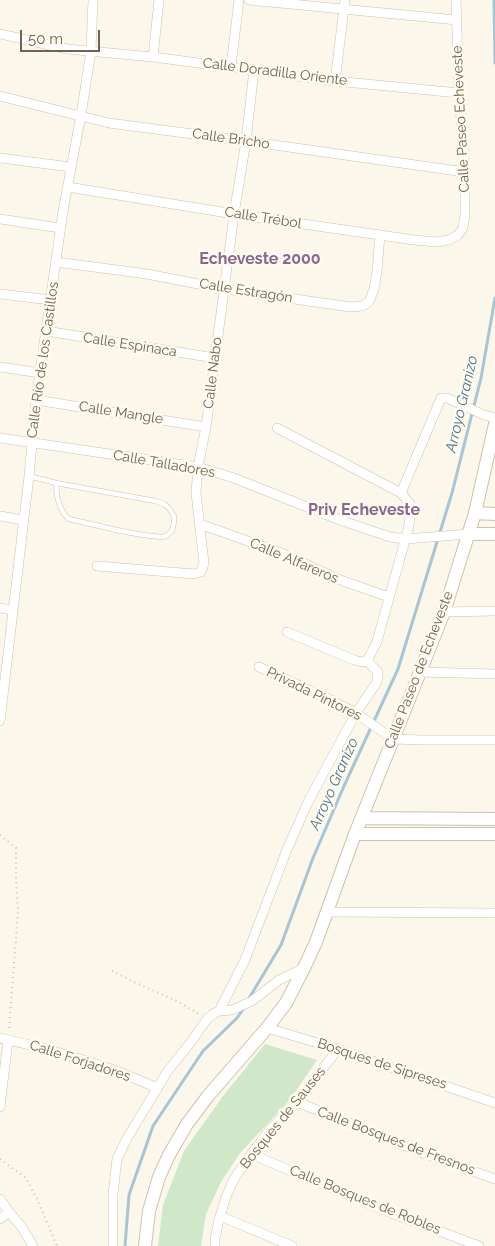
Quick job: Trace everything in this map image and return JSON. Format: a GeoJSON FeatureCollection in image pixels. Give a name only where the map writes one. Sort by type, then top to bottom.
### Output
{"type":"FeatureCollection","features":[{"type":"Feature","properties":{"kind":"street","name":"Calle Río de los Castillos"},"geometry":{"type":"LineString","coordinates":[[0,721],[2,681],[13,610],[36,400],[60,228],[91,51],[93,0]]}},
{"type":"Feature","properties":{"kind":"street"},"geometry":{"type":"LineString","coordinates":[[153,56],[159,0]]}},
{"type":"Feature","properties":{"kind":"street"},"geometry":{"type":"LineString","coordinates":[[231,66],[239,0]]}},
{"type":"Feature","properties":{"kind":"street"},"geometry":{"type":"LineString","coordinates":[[249,0],[345,4],[456,20]]}},
{"type":"Feature","properties":{"kind":"street","name":"Calle Paseo Echeveste"},"geometry":{"type":"LineString","coordinates":[[456,0],[466,214],[463,228],[458,235]]}},
{"type":"Feature","properties":{"kind":"street"},"geometry":{"type":"LineString","coordinates":[[335,81],[345,4]]}},
{"type":"Feature","properties":{"kind":"street","name":"Calle Doradilla Oriente"},"geometry":{"type":"LineString","coordinates":[[0,34],[67,49],[153,56],[335,81],[459,93]]}},
{"type":"Feature","properties":{"kind":"street","name":"Calle Nabo"},"geometry":{"type":"LineString","coordinates":[[97,566],[194,574],[201,572],[204,564],[196,493],[198,467],[206,427],[234,214],[246,141],[254,70]]}},
{"type":"Feature","properties":{"kind":"street","name":"Calle Bricho"},"geometry":{"type":"LineString","coordinates":[[0,96],[109,123],[464,172]]}},
{"type":"Feature","properties":{"kind":"street"},"geometry":{"type":"LineString","coordinates":[[0,158],[70,167]]}},
{"type":"Feature","properties":{"kind":"street","name":"Calle Trébol"},"geometry":{"type":"LineString","coordinates":[[68,187],[234,214],[414,240],[437,242],[449,240],[458,235]]}},
{"type":"Feature","properties":{"kind":"street"},"geometry":{"type":"LineString","coordinates":[[0,219],[60,228]]}},
{"type":"Feature","properties":{"kind":"street","name":"Calle Estragón"},"geometry":{"type":"LineString","coordinates":[[56,262],[147,274],[224,289],[351,307],[362,306],[369,302],[374,289],[377,271],[380,235]]}},
{"type":"Feature","properties":{"kind":"street"},"geometry":{"type":"LineString","coordinates":[[0,294],[51,300]]}},
{"type":"Feature","properties":{"kind":"street","name":"Calle Espinaca"},"geometry":{"type":"LineString","coordinates":[[46,331],[215,358]]}},
{"type":"Feature","properties":{"kind":"street"},"geometry":{"type":"LineString","coordinates":[[0,366],[40,373]]}},
{"type":"Feature","properties":{"kind":"street"},"geometry":{"type":"LineString","coordinates":[[401,493],[440,399],[444,397],[495,418]]}},
{"type":"Feature","properties":{"kind":"street","name":"Calle Mangle"},"geometry":{"type":"LineString","coordinates":[[36,400],[206,427]]}},
{"type":"Feature","properties":{"kind":"street"},"geometry":{"type":"LineString","coordinates":[[277,428],[401,493],[410,504],[409,538],[389,597],[377,642],[368,661]]}},
{"type":"Feature","properties":{"kind":"street","name":"Calle Paseo de Echeveste"},"geometry":{"type":"LineString","coordinates":[[145,1246],[149,1211],[159,1177],[169,1155],[187,1124],[208,1096],[267,1028],[286,1003],[316,942],[355,834],[444,612],[475,513],[494,432]]}},
{"type":"Feature","properties":{"kind":"street","name":"Calle Talladores"},"geometry":{"type":"LineString","coordinates":[[0,438],[198,467],[234,478],[380,534],[409,538],[469,534]]}},
{"type":"Feature","properties":{"kind":"street"},"geometry":{"type":"LineString","coordinates":[[475,513],[495,514]]}},
{"type":"Feature","properties":{"kind":"street"},"geometry":{"type":"LineString","coordinates":[[0,516],[23,520]]}},
{"type":"Feature","properties":{"kind":"street","name":"Calle Alfareros"},"geometry":{"type":"LineString","coordinates":[[200,524],[284,554],[343,581],[389,597]]}},
{"type":"Feature","properties":{"kind":"street"},"geometry":{"type":"LineString","coordinates":[[469,534],[495,534]]}},
{"type":"Feature","properties":{"kind":"street"},"geometry":{"type":"LineString","coordinates":[[0,608],[13,610]]}},
{"type":"Feature","properties":{"kind":"street"},"geometry":{"type":"LineString","coordinates":[[444,612],[495,611]]}},
{"type":"Feature","properties":{"kind":"street"},"geometry":{"type":"LineString","coordinates":[[287,632],[354,660],[368,661]]}},
{"type":"Feature","properties":{"kind":"street"},"geometry":{"type":"LineString","coordinates":[[219,1011],[244,960],[286,852],[308,802],[360,715],[377,682],[378,672],[368,661]]}},
{"type":"Feature","properties":{"kind":"street","name":"Privada Pintores"},"geometry":{"type":"LineString","coordinates":[[259,667],[328,698],[360,715],[393,739]]}},
{"type":"Feature","properties":{"kind":"street"},"geometry":{"type":"LineString","coordinates":[[420,672],[495,674]]}},
{"type":"Feature","properties":{"kind":"street"},"geometry":{"type":"LineString","coordinates":[[393,739],[495,740]]}},
{"type":"Feature","properties":{"kind":"street"},"geometry":{"type":"LineString","coordinates":[[362,818],[495,819]]}},
{"type":"Feature","properties":{"kind":"street"},"geometry":{"type":"LineString","coordinates":[[355,834],[495,834]]}},
{"type":"Feature","properties":{"kind":"street"},"geometry":{"type":"LineString","coordinates":[[328,912],[495,913]]}},
{"type":"Feature","properties":{"kind":"street"},"geometry":{"type":"LineString","coordinates":[[113,1246],[113,1194],[117,1159],[126,1140],[167,1072],[207,1019],[219,1011],[232,1010],[252,1001],[279,980],[304,968]]}},
{"type":"Feature","properties":{"kind":"street","name":"Bosques de Sipreses"},"geometry":{"type":"LineString","coordinates":[[267,1028],[338,1049],[495,1103]]}},
{"type":"Feature","properties":{"kind":"street"},"geometry":{"type":"LineString","coordinates":[[0,1107],[4,1039]]}},
{"type":"Feature","properties":{"kind":"street","name":"Calle Forjadores"},"geometry":{"type":"LineString","coordinates":[[4,1039],[78,1058],[158,1088]]}},
{"type":"Feature","properties":{"kind":"street","name":"Bosques de Sauses"},"geometry":{"type":"LineString","coordinates":[[215,1246],[220,1216],[234,1179],[250,1154],[297,1102],[338,1049]]}},
{"type":"Feature","properties":{"kind":"street","name":"Calle Bosques de Fresnos"},"geometry":{"type":"LineString","coordinates":[[297,1102],[423,1153],[495,1179]]}},
{"type":"Feature","properties":{"kind":"street","name":"Calle Bosques de Robles"},"geometry":{"type":"LineString","coordinates":[[250,1154],[479,1246]]}},
{"type":"Feature","properties":{"kind":"street"},"geometry":{"type":"LineString","coordinates":[[0,1199],[21,1226],[33,1246]]}},
{"type":"Feature","properties":{"kind":"street"},"geometry":{"type":"LineString","coordinates":[[0,1219],[9,1212]]}},
{"type":"Feature","properties":{"kind":"street"},"geometry":{"type":"LineString","coordinates":[[220,1216],[292,1246]]}},
{"type":"Feature","properties":{"kind":"lane"},"geometry":{"type":"LineString","coordinates":[[29,476],[164,504],[174,516],[172,531],[162,537],[143,535],[69,518],[64,514],[60,506],[56,483]]}},
{"type":"Feature","properties":{"kind":"path"},"geometry":{"type":"LineString","coordinates":[[0,835],[16,848],[18,911],[4,1039]]}},
{"type":"Feature","properties":{"kind":"path"},"geometry":{"type":"LineString","coordinates":[[112,971],[177,1001],[207,1019]]}},
{"type":"Feature","properties":{"kind":"path"},"geometry":{"type":"LineString","coordinates":[[0,1159],[26,1178],[58,1246]]}},
{"type":"Feature","properties":{"kind":"green space"},"geometry":{"type":"Polygon","coordinates":[[[265,1044],[317,1060],[289,1101],[240,1153],[221,1182],[206,1214],[201,1246],[158,1246],[163,1205],[184,1151],[223,1096],[265,1044]]]}},
{"type":"Feature","properties":{"kind":"waterway","name":"Arroyo Granizo"},"geometry":{"type":"LineString","coordinates":[[494,0],[495,63]]}},
{"type":"Feature","properties":{"kind":"waterway","name":"Arroyo Granizo"},"geometry":{"type":"LineString","coordinates":[[248,1000],[281,945],[313,858],[398,669],[452,493],[481,378],[495,298]]}},
{"type":"Feature","properties":{"kind":"waterway","name":"Arroyo Granizo"},"geometry":{"type":"LineString","coordinates":[[125,1246],[129,1195],[153,1126],[203,1051],[237,1018],[244,1008]]}},
{"type":"Feature","properties":{"kind":"district","name":"Echeveste 2000"},"geometry":{"type":"Point","coordinates":[260,259]}},
{"type":"Feature","properties":{"kind":"district","name":"Priv Echeveste"},"geometry":{"type":"Point","coordinates":[364,510]}}]}
